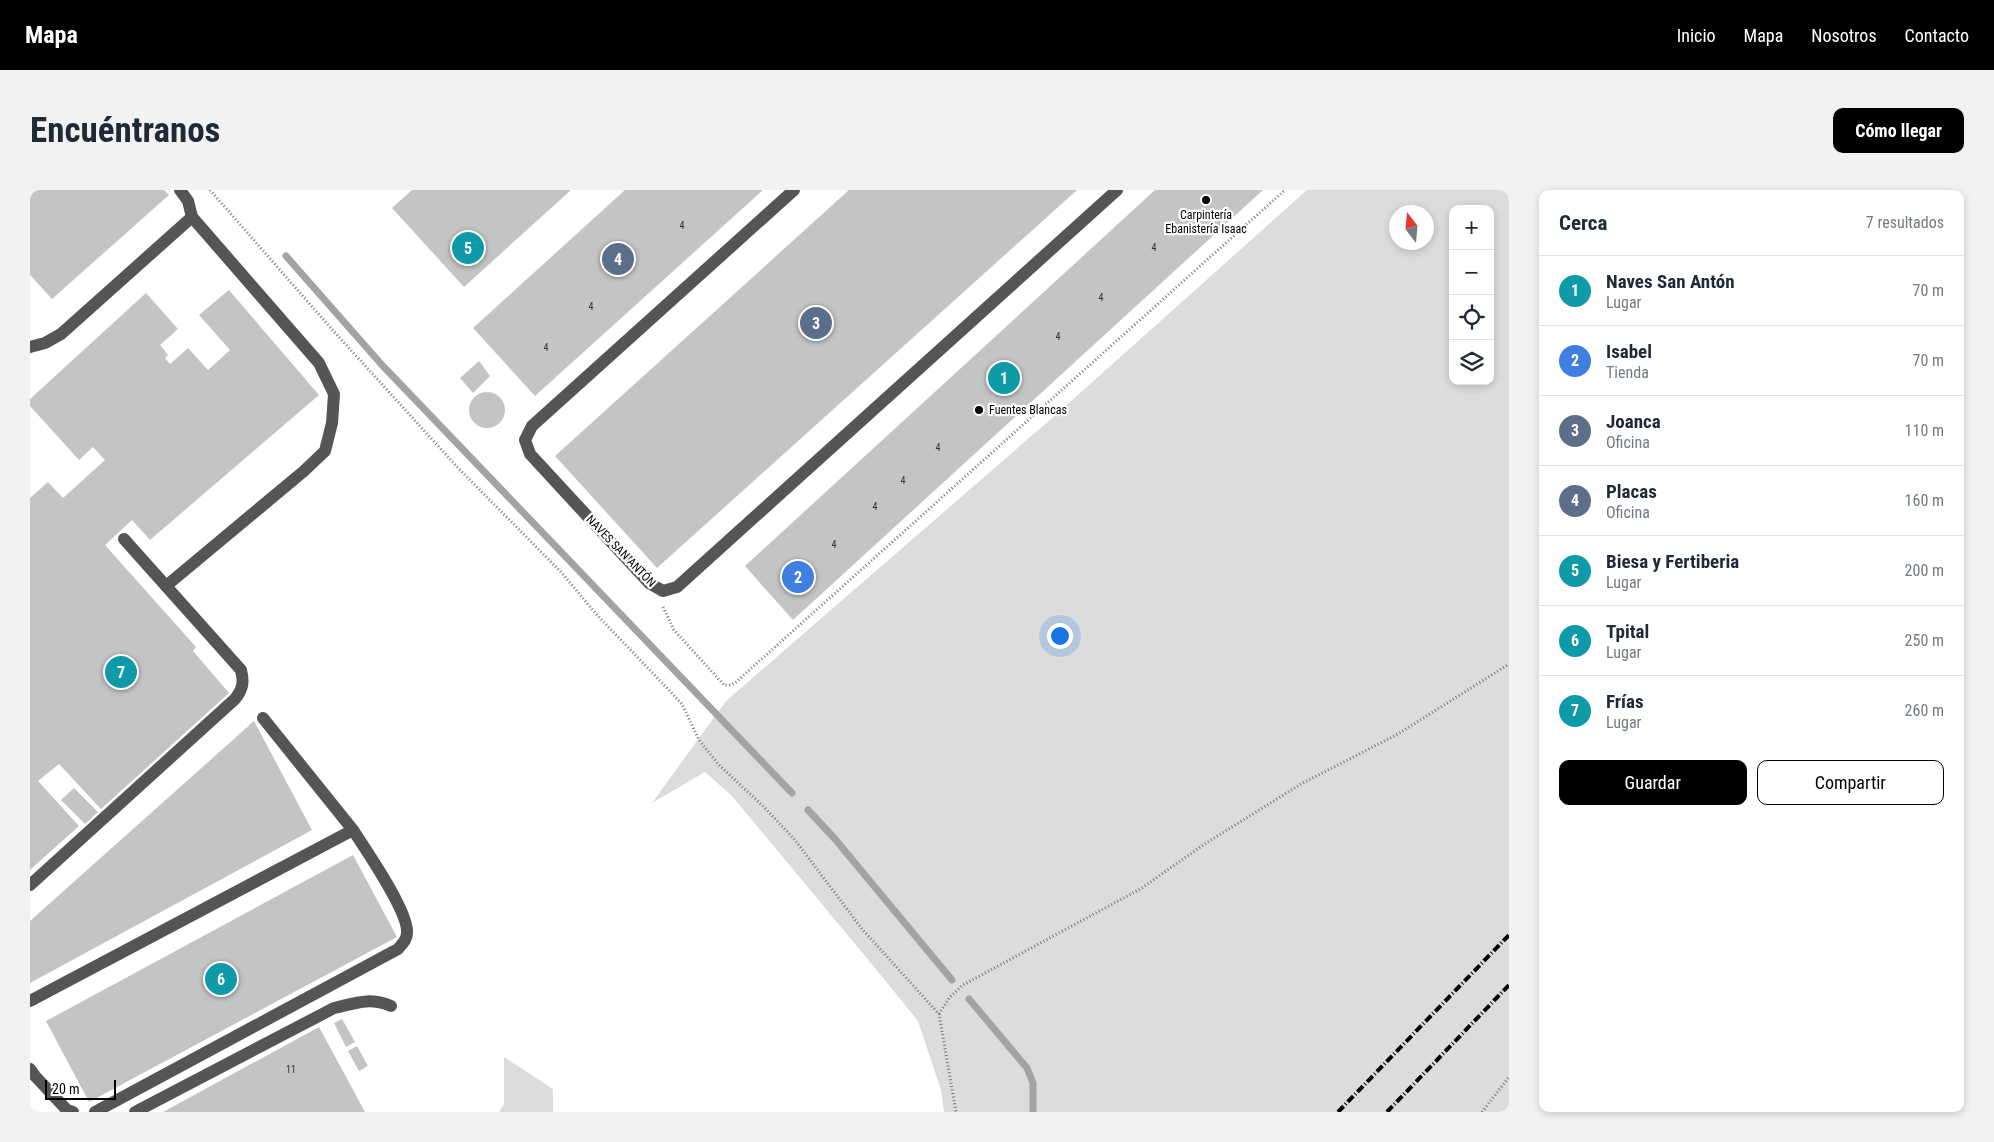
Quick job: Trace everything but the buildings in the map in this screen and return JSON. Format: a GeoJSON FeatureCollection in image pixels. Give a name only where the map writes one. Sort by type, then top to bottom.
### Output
{"type":"FeatureCollection","features":[{"type":"Feature","properties":{"kind":"lane"},"geometry":{"type":"LineString","coordinates":[[166,586],[304,471],[325,451],[334,394],[319,363],[192,217],[188,201],[180,190]]}},
{"type":"Feature","properties":{"kind":"lane","name":"NAVES SAN ANTÓN"},"geometry":{"type":"LineString","coordinates":[[794,190],[532,426],[526,440],[530,454],[649,583],[664,591],[677,587],[1118,190]]}},
{"type":"Feature","properties":{"kind":"lane"},"geometry":{"type":"LineString","coordinates":[[30,347],[45,343],[61,334],[192,217]]}},
{"type":"Feature","properties":{"kind":"lane"},"geometry":{"type":"LineString","coordinates":[[30,885],[235,698],[244,682],[241,670],[124,538]]}},
{"type":"Feature","properties":{"kind":"lane"},"geometry":{"type":"LineString","coordinates":[[95,1112],[398,949],[404,942],[407,933],[406,922],[389,888],[353,830],[263,718]]}},
{"type":"Feature","properties":{"kind":"lane"},"geometry":{"type":"LineString","coordinates":[[30,1001],[353,830]]}},
{"type":"Feature","properties":{"kind":"lane"},"geometry":{"type":"LineString","coordinates":[[135,1112],[334,1008],[365,1001],[379,1001],[391,1006]]}},
{"type":"Feature","properties":{"kind":"lane"},"geometry":{"type":"LineString","coordinates":[[30,1069],[67,1110],[73,1112]]}},
{"type":"Feature","properties":{"kind":"path"},"geometry":{"type":"LineString","coordinates":[[210,190],[459,469],[561,572],[597,615],[670,690],[682,704],[699,740],[719,766],[763,806],[795,840],[862,929],[939,1014],[956,1112]]}},
{"type":"Feature","properties":{"kind":"path"},"geometry":{"type":"LineString","coordinates":[[664,591],[663,610],[674,630],[724,685],[731,685],[736,682],[1285,190]]}},
{"type":"Feature","properties":{"kind":"path"},"geometry":{"type":"LineString","coordinates":[[939,1014],[949,998],[963,985],[1142,888],[1203,845],[1301,784],[1398,734],[1509,664]]}},
{"type":"Feature","properties":{"kind":"path"},"geometry":{"type":"LineString","coordinates":[[1482,1112],[1509,1077]]}},
{"type":"Feature","properties":{"kind":"shaded area"},"geometry":{"type":"Polygon","coordinates":[[[1307,190],[1509,190],[1509,1112],[944,1112],[941,1090],[918,1021],[732,796],[705,772],[652,803],[726,701],[1051,419],[1307,190]]]}},
{"type":"Feature","properties":{"kind":"shaded area"},"geometry":{"type":"Polygon","coordinates":[[[504,1057],[553,1089],[553,1112],[499,1112],[504,1104],[504,1057]]]}},
{"type":"Feature","properties":{"kind":"waterway"},"geometry":{"type":"LineString","coordinates":[[286,256],[382,365],[792,793]]}},
{"type":"Feature","properties":{"kind":"waterway"},"geometry":{"type":"LineString","coordinates":[[808,810],[835,839],[952,980]]}},
{"type":"Feature","properties":{"kind":"waterway"},"geometry":{"type":"LineString","coordinates":[[969,999],[1027,1068],[1033,1083],[1033,1112]]}},
{"type":"Feature","properties":{"kind":"railway"},"geometry":{"type":"LineString","coordinates":[[1338,1112],[1509,935]]}},
{"type":"Feature","properties":{"kind":"railway"},"geometry":{"type":"LineString","coordinates":[[1387,1112],[1509,985]]}},
{"type":"Feature","properties":{"kind":"place","name":"Carpintería Ebanistería Isaac"},"geometry":{"type":"Point","coordinates":[1206,200]}},
{"type":"Feature","properties":{"kind":"place","name":"Biesa y Fertiberia"},"geometry":{"type":"Point","coordinates":[468,248]}},
{"type":"Feature","properties":{"kind":"place","name":"Placas"},"geometry":{"type":"Point","coordinates":[618,259]}},
{"type":"Feature","properties":{"kind":"place","name":"Joanca"},"geometry":{"type":"Point","coordinates":[816,323]}},
{"type":"Feature","properties":{"kind":"place","name":"Naves San Antón"},"geometry":{"type":"Point","coordinates":[1004,378]}},
{"type":"Feature","properties":{"kind":"place","name":"Fuentes Blancas"},"geometry":{"type":"Point","coordinates":[979,410]}},
{"type":"Feature","properties":{"kind":"place","name":"Isabel"},"geometry":{"type":"Point","coordinates":[798,577]}},
{"type":"Feature","properties":{"kind":"place","name":"Frías"},"geometry":{"type":"Point","coordinates":[121,672]}},
{"type":"Feature","properties":{"kind":"place","name":"Tpital"},"geometry":{"type":"Point","coordinates":[221,979]}}]}
